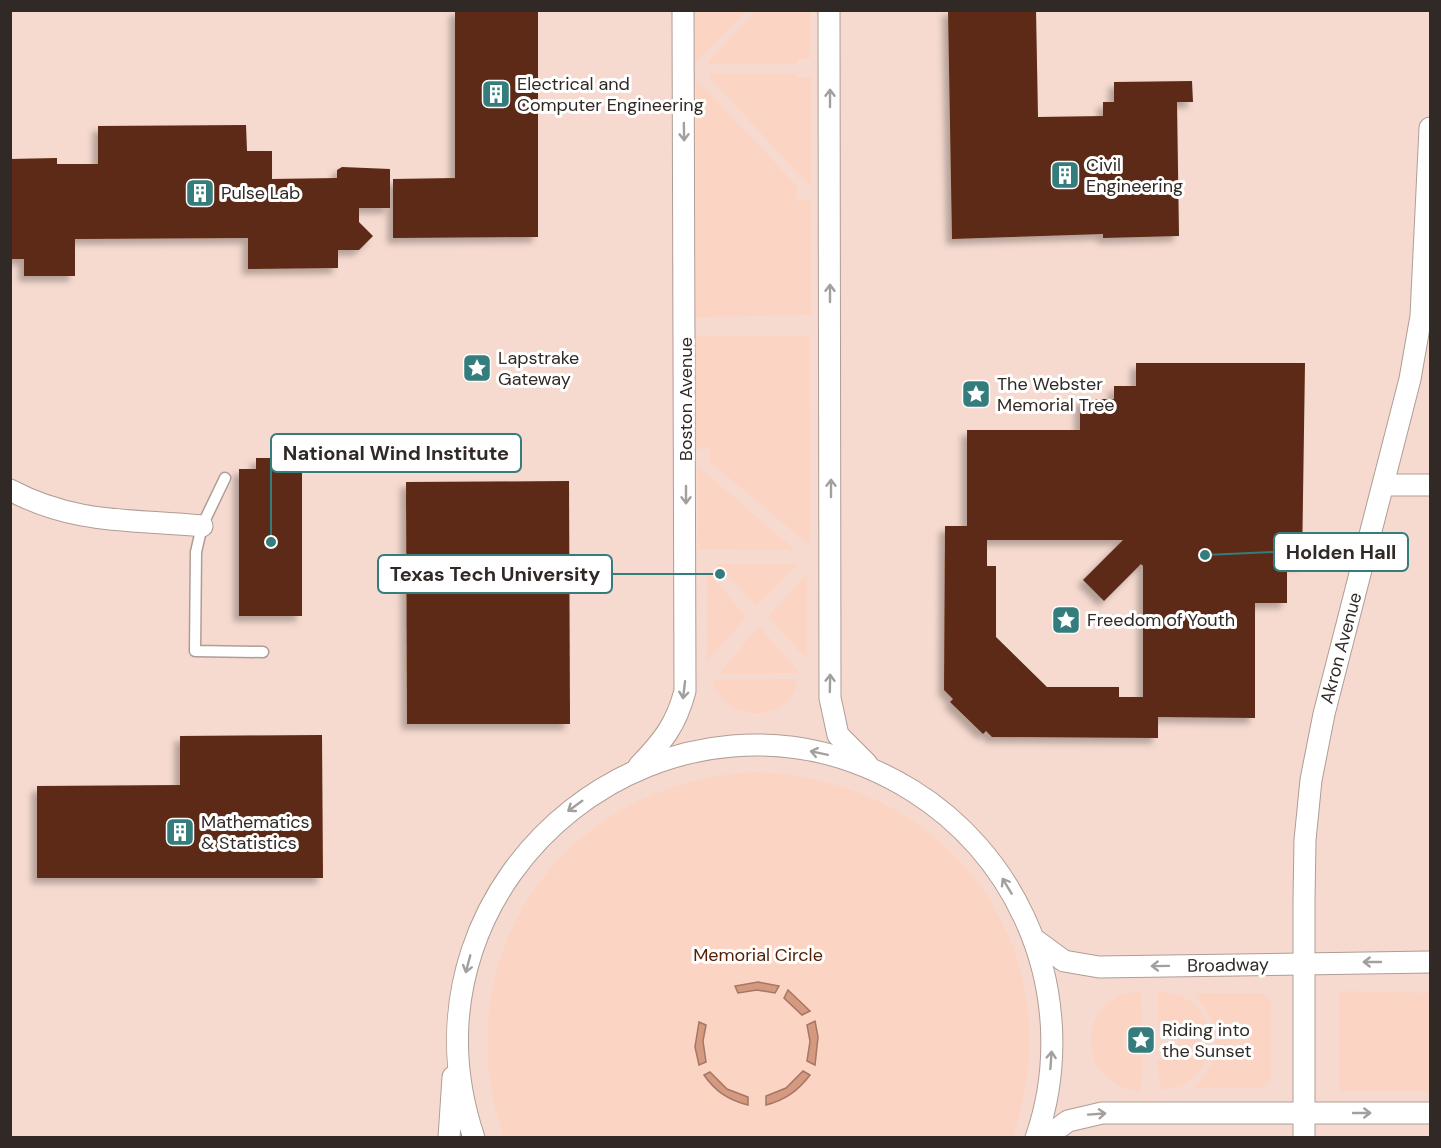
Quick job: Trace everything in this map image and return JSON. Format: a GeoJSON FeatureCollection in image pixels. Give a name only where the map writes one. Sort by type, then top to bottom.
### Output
{"type":"FeatureCollection","features":[{"type":"Feature","properties":{"kind":"street","name":"Boston Avenue"},"geometry":{"type":"LineString","coordinates":[[634,771],[666,738],[679,715],[685,692],[683,10]]}},
{"type":"Feature","properties":{"kind":"street"},"geometry":{"type":"LineString","coordinates":[[829,10],[830,698],[838,735],[872,769]]}},
{"type":"Feature","properties":{"kind":"street","name":"Akron Avenue"},"geometry":{"type":"LineString","coordinates":[[1304,1137],[1305,840],[1315,755],[1410,378],[1421,316],[1431,128]]}},
{"type":"Feature","properties":{"kind":"street"},"geometry":{"type":"LineString","coordinates":[[1383,485],[1431,484]]}},
{"type":"Feature","properties":{"kind":"street"},"geometry":{"type":"LineString","coordinates":[[10,490],[42,505],[88,517],[133,523],[172,522],[202,526]]}},
{"type":"Feature","properties":{"kind":"street"},"geometry":{"type":"LineString","coordinates":[[449,1137],[449,1109],[460,1002],[471,952],[485,915],[509,874],[527,851],[569,810],[617,778],[671,757],[699,750],[758,745],[816,752],[872,769],[923,798],[968,835],[1004,881],[1033,938],[1047,989],[1052,1047],[1047,1095],[1036,1137]]}},
{"type":"Feature","properties":{"kind":"street","name":"Broadway"},"geometry":{"type":"LineString","coordinates":[[1033,938],[1064,961],[1080,966],[1431,962]]}},
{"type":"Feature","properties":{"kind":"street"},"geometry":{"type":"LineString","coordinates":[[457,1037],[463,1095],[474,1137]]}},
{"type":"Feature","properties":{"kind":"street"},"geometry":{"type":"LineString","coordinates":[[1045,1137],[1068,1121],[1102,1113],[1431,1113]]}},
{"type":"Feature","properties":{"kind":"lane"},"geometry":{"type":"LineString","coordinates":[[225,478],[202,526],[194,577],[195,651],[263,652]]}},
{"type":"Feature","properties":{"kind":"shaded area"},"geometry":{"type":"Polygon","coordinates":[[[11,11],[1430,11],[1430,1137],[11,1137],[11,11]]]}},
{"type":"Feature","properties":{"kind":"shaded area"},"geometry":{"type":"Polygon","coordinates":[[[758,982],[779,986],[775,993],[757,990],[738,993],[735,986],[758,982]]]}},
{"type":"Feature","properties":{"kind":"shaded area"},"geometry":{"type":"Polygon","coordinates":[[[788,990],[810,1011],[802,1015],[784,998],[788,990]]]}},
{"type":"Feature","properties":{"kind":"shaded area"},"geometry":{"type":"Polygon","coordinates":[[[815,1021],[818,1037],[815,1065],[807,1061],[810,1041],[807,1025],[815,1021]]]}},
{"type":"Feature","properties":{"kind":"shaded area"},"geometry":{"type":"Polygon","coordinates":[[[699,1022],[706,1025],[703,1041],[706,1062],[699,1065],[695,1047],[699,1022]]]}},
{"type":"Feature","properties":{"kind":"shaded area"},"geometry":{"type":"Polygon","coordinates":[[[803,1071],[810,1075],[801,1086],[785,1098],[766,1105],[766,1096],[786,1088],[803,1071]]]}},
{"type":"Feature","properties":{"kind":"shaded area"},"geometry":{"type":"Polygon","coordinates":[[[710,1072],[727,1089],[748,1097],[748,1105],[728,1098],[717,1090],[704,1075],[710,1072]]]}},
{"type":"Feature","properties":{"kind":"green space"},"geometry":{"type":"Polygon","coordinates":[[[695,10],[746,11],[698,60],[695,60],[695,10]]]}},
{"type":"Feature","properties":{"kind":"green space"},"geometry":{"type":"Polygon","coordinates":[[[756,11],[810,11],[810,59],[797,59],[797,64],[709,64],[709,60],[756,11]]]}},
{"type":"Feature","properties":{"kind":"green space"},"geometry":{"type":"Polygon","coordinates":[[[710,74],[797,74],[797,77],[811,77],[811,184],[808,184],[709,77],[710,74]]]}},
{"type":"Feature","properties":{"kind":"green space"},"geometry":{"type":"Polygon","coordinates":[[[696,79],[797,186],[796,201],[811,199],[811,315],[696,317],[696,79]]]}},
{"type":"Feature","properties":{"kind":"green space"},"geometry":{"type":"Polygon","coordinates":[[[696,336],[809,336],[810,546],[710,462],[710,448],[696,449],[696,336]]]}},
{"type":"Feature","properties":{"kind":"green space"},"geometry":{"type":"Polygon","coordinates":[[[698,466],[795,550],[698,549],[698,466]]]}},
{"type":"Feature","properties":{"kind":"green space"},"geometry":{"type":"Polygon","coordinates":[[[716,564],[797,564],[757,606],[716,564]]]}},
{"type":"Feature","properties":{"kind":"green space"},"geometry":{"type":"Polygon","coordinates":[[[707,571],[746,617],[707,661],[707,571]]]}},
{"type":"Feature","properties":{"kind":"green space"},"geometry":{"type":"Polygon","coordinates":[[[807,574],[807,659],[768,617],[807,574]]]}},
{"type":"Feature","properties":{"kind":"green space"},"geometry":{"type":"Polygon","coordinates":[[[759,626],[800,673],[719,674],[759,626]]]}},
{"type":"Feature","properties":{"kind":"green space"},"geometry":{"type":"Polygon","coordinates":[[[796,679],[795,691],[788,701],[764,713],[749,713],[734,708],[722,699],[713,683],[715,680],[796,679]]]}},
{"type":"Feature","properties":{"kind":"green space","name":"Memorial Circle"},"geometry":{"type":"Polygon","coordinates":[[[755,772],[825,782],[886,805],[939,841],[981,887],[1010,941],[1027,1002],[1028,1068],[1013,1137],[504,1138],[489,1070],[490,1005],[505,944],[534,890],[575,844],[626,807],[687,783],[755,772]]]}},
{"type":"Feature","properties":{"kind":"green space"},"geometry":{"type":"Polygon","coordinates":[[[1339,991],[1430,993],[1430,1091],[1339,1091],[1339,991]]]}},
{"type":"Feature","properties":{"kind":"green space"},"geometry":{"type":"Polygon","coordinates":[[[1141,992],[1142,1024],[1127,1029],[1124,1032],[1123,1041],[1126,1052],[1143,1058],[1141,1091],[1119,1085],[1103,1073],[1094,1057],[1091,1040],[1094,1022],[1104,1007],[1120,996],[1141,992]]]}},
{"type":"Feature","properties":{"kind":"green space"},"geometry":{"type":"Polygon","coordinates":[[[1158,992],[1181,996],[1197,1007],[1207,1023],[1210,1040],[1206,1058],[1197,1074],[1181,1085],[1160,1089],[1157,1059],[1175,1052],[1178,1040],[1172,1029],[1158,1025],[1158,992]]]}},
{"type":"Feature","properties":{"kind":"green space"},"geometry":{"type":"Polygon","coordinates":[[[1194,993],[1263,993],[1271,1002],[1271,1080],[1262,1088],[1195,1088],[1212,1064],[1216,1041],[1212,1020],[1194,993]]]}},
{"type":"Feature","properties":{"kind":"building","name":"Electrical and Computer Engineering"},"geometry":{"type":"Polygon","coordinates":[[[455,10],[538,10],[538,237],[393,238],[393,179],[455,178],[455,10]]]}},
{"type":"Feature","properties":{"kind":"building","name":"Civil Engineering"},"geometry":{"type":"Polygon","coordinates":[[[948,10],[1036,10],[1038,117],[1103,116],[1103,102],[1114,102],[1114,82],[1192,81],[1193,102],[1177,102],[1179,236],[1103,238],[1103,234],[952,239],[948,10]]]}},
{"type":"Feature","properties":{"kind":"building","name":"Pulse Lab"},"geometry":{"type":"Polygon","coordinates":[[[246,125],[247,151],[272,151],[272,179],[337,178],[337,170],[342,167],[390,169],[390,208],[359,208],[359,222],[373,236],[359,250],[338,250],[338,268],[248,269],[248,238],[75,239],[75,276],[24,276],[24,259],[10,259],[10,159],[57,158],[57,164],[98,164],[98,126],[246,125]]]}},
{"type":"Feature","properties":{"kind":"building"},"geometry":{"type":"Polygon","coordinates":[[[1136,363],[1305,363],[1302,564],[1287,563],[1287,603],[1255,603],[1255,718],[1158,717],[1158,738],[992,737],[986,731],[983,734],[950,702],[953,699],[944,690],[945,526],[967,526],[967,430],[1080,430],[1080,399],[1114,399],[1114,386],[1136,386],[1136,363]],[[987,540],[987,566],[996,566],[996,637],[1047,687],[1119,687],[1119,697],[1143,697],[1143,566],[1141,564],[1104,601],[1083,580],[1123,540],[987,540]]]}},
{"type":"Feature","properties":{"kind":"building"},"geometry":{"type":"Polygon","coordinates":[[[256,458],[295,458],[295,469],[302,469],[302,616],[239,616],[239,469],[256,469],[256,458]]]}},
{"type":"Feature","properties":{"kind":"building"},"geometry":{"type":"Polygon","coordinates":[[[569,481],[570,724],[407,724],[406,482],[569,481]]]}},
{"type":"Feature","properties":{"kind":"building","name":"Mathematics & Statistics"},"geometry":{"type":"Polygon","coordinates":[[[322,735],[323,878],[37,878],[37,786],[180,785],[180,736],[322,735]]]}},
{"type":"Feature","properties":{"kind":"place","name":"Electrical and Computer Engineering"},"geometry":{"type":"Point","coordinates":[496,94]}},
{"type":"Feature","properties":{"kind":"place","name":"Civil Engineering"},"geometry":{"type":"Point","coordinates":[1065,175]}},
{"type":"Feature","properties":{"kind":"place","name":"Pulse Lab"},"geometry":{"type":"Point","coordinates":[200,193]}},
{"type":"Feature","properties":{"kind":"place","name":"Lapstrake Gateway"},"geometry":{"type":"Point","coordinates":[477,368]}},
{"type":"Feature","properties":{"kind":"place","name":"The Webster Memorial Tree"},"geometry":{"type":"Point","coordinates":[976,394]}},
{"type":"Feature","properties":{"kind":"place","name":"National Wind Institute"},"geometry":{"type":"Point","coordinates":[271,542]}},
{"type":"Feature","properties":{"kind":"place","name":"Holden Hall"},"geometry":{"type":"Point","coordinates":[1205,555]}},
{"type":"Feature","properties":{"kind":"place","name":"Texas Tech University"},"geometry":{"type":"Point","coordinates":[720,574]}},
{"type":"Feature","properties":{"kind":"place","name":"Freedom of Youth"},"geometry":{"type":"Point","coordinates":[1066,620]}},
{"type":"Feature","properties":{"kind":"place","name":"Mathematics & Statistics"},"geometry":{"type":"Point","coordinates":[180,832]}},
{"type":"Feature","properties":{"kind":"place","name":"Riding into the Sunset"},"geometry":{"type":"Point","coordinates":[1141,1040]}}]}
